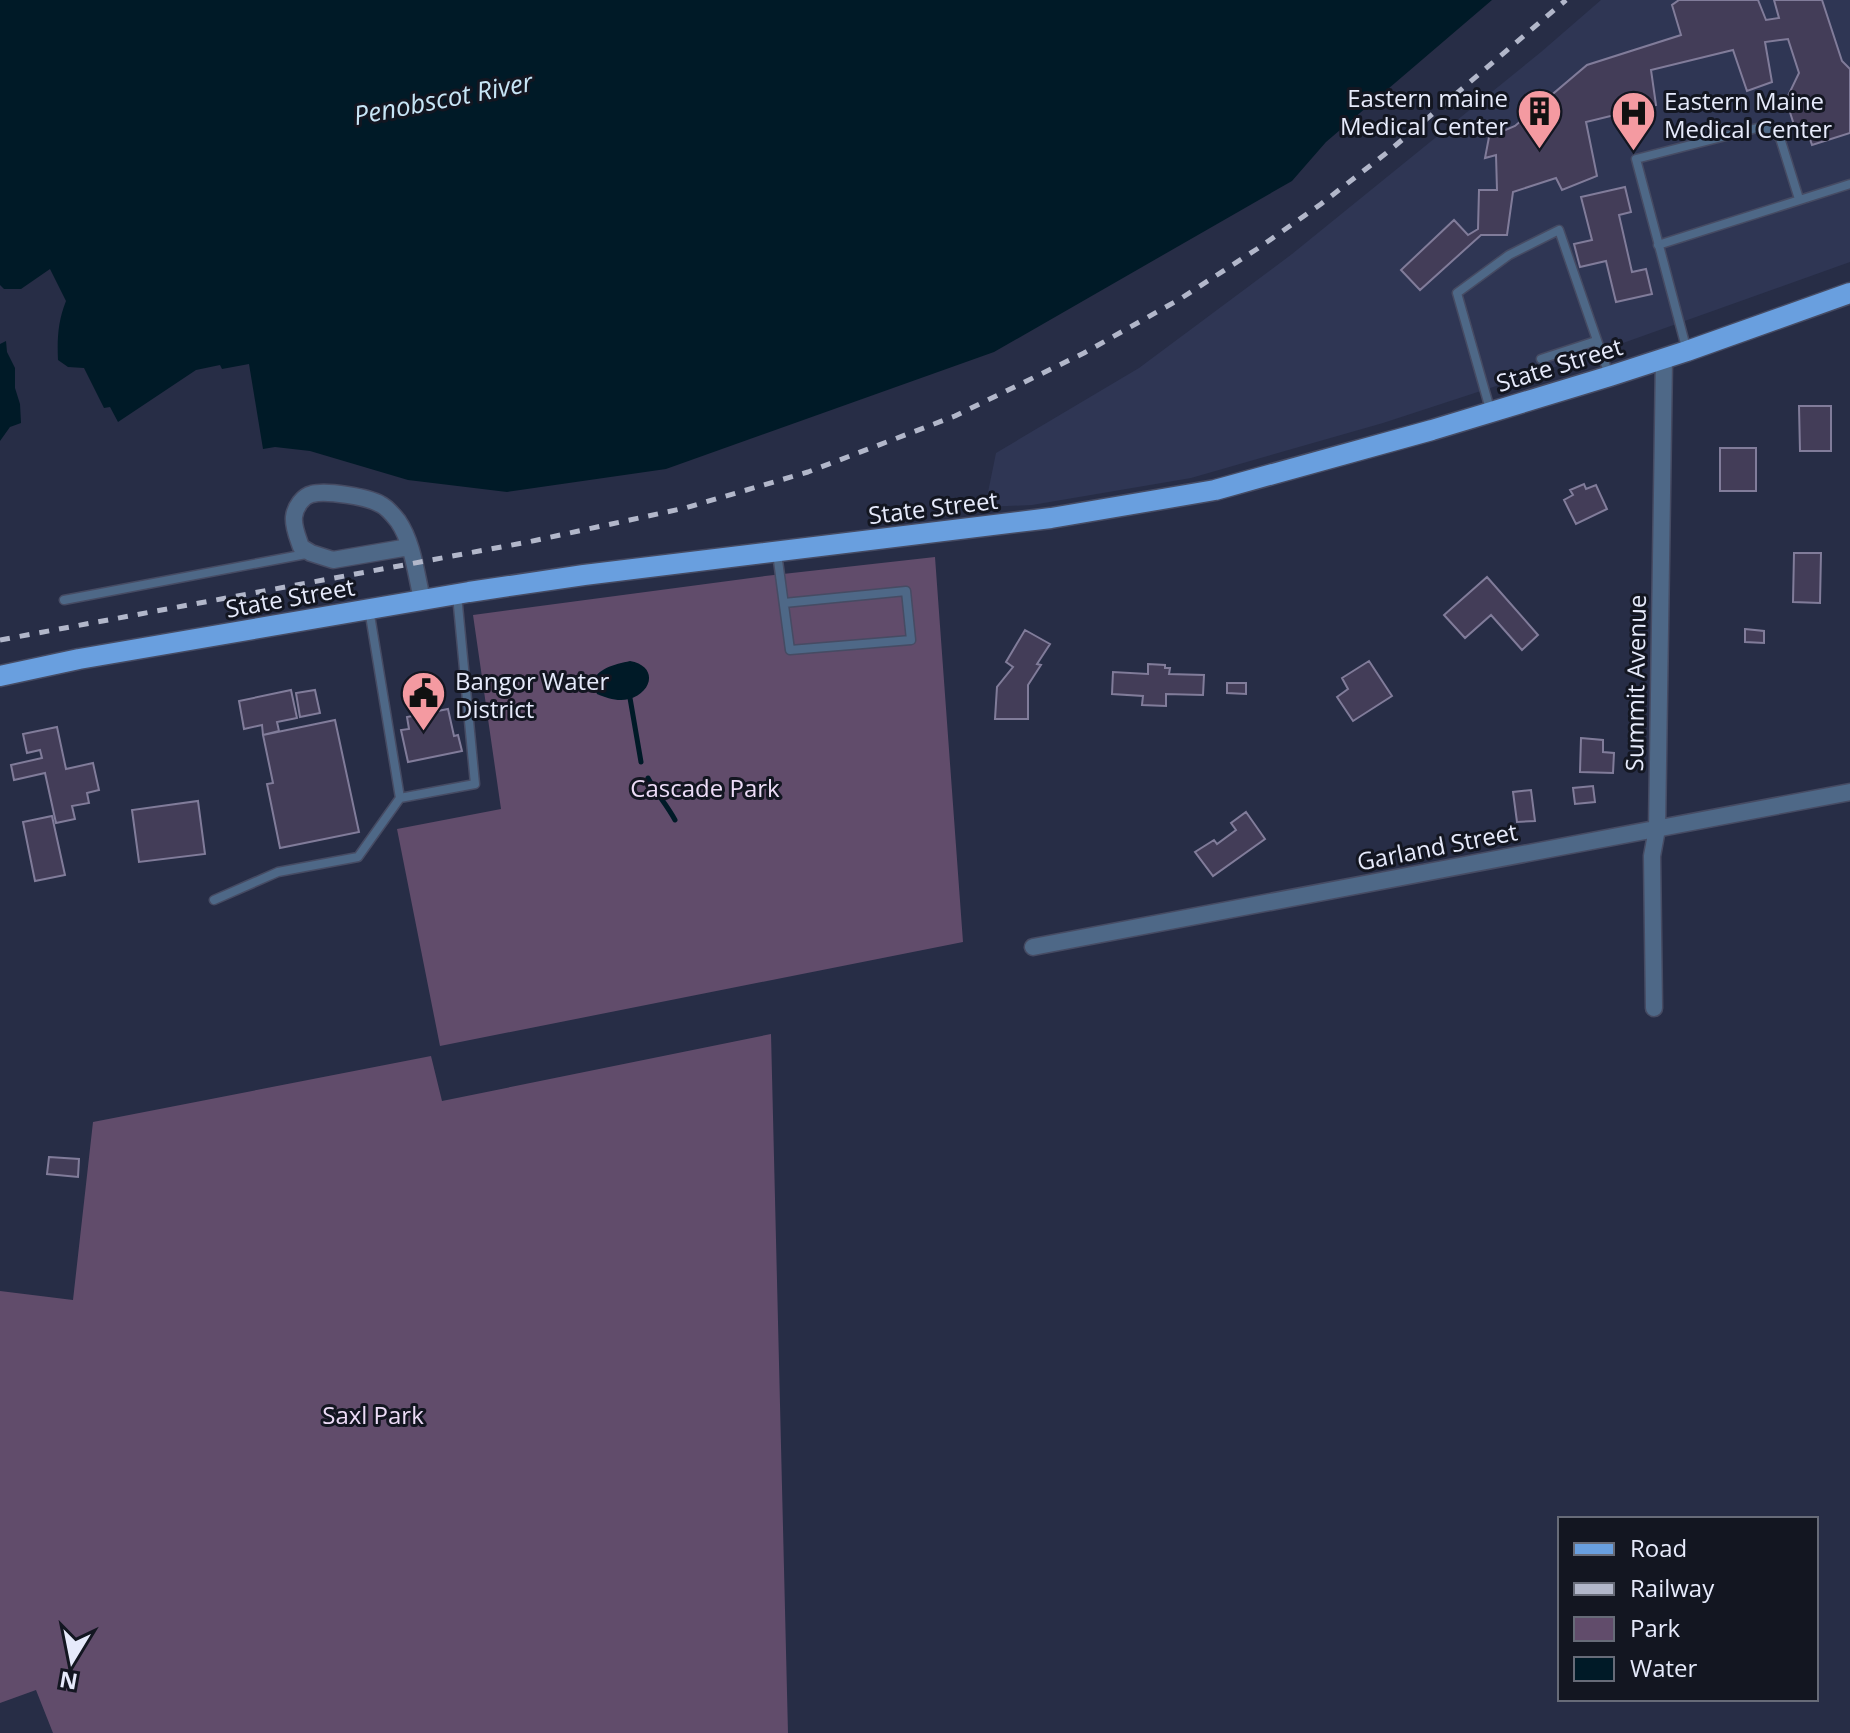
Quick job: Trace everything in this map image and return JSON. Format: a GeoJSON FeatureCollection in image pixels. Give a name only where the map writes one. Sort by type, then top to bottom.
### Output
{"type":"FeatureCollection","features":[{"type":"Feature","properties":{"kind":"main road","name":"State Street"},"geometry":{"type":"LineString","coordinates":[[0,676],[79,659],[422,599],[584,575],[1051,518],[1215,490],[1432,430],[1610,376],[1850,293]]}},
{"type":"Feature","properties":{"kind":"street","name":"Summit Avenue"},"geometry":{"type":"LineString","coordinates":[[1654,1008],[1652,856],[1657,829],[1664,359]]}},
{"type":"Feature","properties":{"kind":"street"},"geometry":{"type":"LineString","coordinates":[[409,547],[333,560],[301,547],[294,527],[294,516],[298,504],[311,494],[350,495],[381,504],[398,521],[405,534],[409,547],[422,599]]}},
{"type":"Feature","properties":{"kind":"street","name":"Garland Street"},"geometry":{"type":"LineString","coordinates":[[1033,947],[1850,792]]}},
{"type":"Feature","properties":{"kind":"lane"},"geometry":{"type":"LineString","coordinates":[[1687,351],[1636,159],[1757,128],[1769,129],[1780,138],[1799,199]]}},
{"type":"Feature","properties":{"kind":"lane"},"geometry":{"type":"LineString","coordinates":[[1658,245],[1850,184]]}},
{"type":"Feature","properties":{"kind":"lane"},"geometry":{"type":"LineString","coordinates":[[1491,412],[1457,293],[1509,255],[1559,230],[1610,376]]}},
{"type":"Feature","properties":{"kind":"lane"},"geometry":{"type":"LineString","coordinates":[[1541,359],[1596,341]]}},
{"type":"Feature","properties":{"kind":"lane"},"geometry":{"type":"LineString","coordinates":[[777,552],[790,650],[911,640],[906,591],[784,603]]}},
{"type":"Feature","properties":{"kind":"lane"},"geometry":{"type":"LineString","coordinates":[[64,600],[311,553]]}},
{"type":"Feature","properties":{"kind":"lane"},"geometry":{"type":"LineString","coordinates":[[214,900],[278,872],[358,857],[400,798],[475,784],[457,594]]}},
{"type":"Feature","properties":{"kind":"lane"},"geometry":{"type":"LineString","coordinates":[[369,609],[400,798]]}},
{"type":"Feature","properties":{"kind":"shaded area","name":"Eastern Maine Medical Center"},"geometry":{"type":"Polygon","coordinates":[[[1601,0],[1850,0],[1850,262],[1567,363],[1383,423],[1191,478],[1032,505],[985,507],[996,453],[1139,368],[1292,254],[1601,0]]]}},
{"type":"Feature","properties":{"kind":"green space","name":"Cascade Park"},"geometry":{"type":"Polygon","coordinates":[[[935,557],[963,942],[440,1046],[397,829],[501,809],[473,615],[935,557]]]}},
{"type":"Feature","properties":{"kind":"green space","name":"Saxl Park"},"geometry":{"type":"Polygon","coordinates":[[[771,1034],[788,1733],[53,1733],[36,1690],[0,1703],[0,1291],[73,1300],[93,1122],[431,1056],[442,1101],[771,1034]]]}},
{"type":"Feature","properties":{"kind":"water","name":"Penobscot River"},"geometry":{"type":"Polygon","coordinates":[[[0,0],[1492,0],[1326,142],[1292,181],[994,352],[666,469],[507,492],[408,480],[310,451],[275,447],[263,449],[249,364],[196,370],[118,422],[110,407],[104,408],[84,368],[68,367],[58,360],[59,330],[66,301],[50,269],[21,289],[4,289],[0,285],[0,0]]]}},
{"type":"Feature","properties":{"kind":"water"},"geometry":{"type":"Polygon","coordinates":[[[6,341],[7,352],[15,368],[21,423],[10,427],[0,441],[0,344],[6,341]]]}},
{"type":"Feature","properties":{"kind":"water"},"geometry":{"type":"Polygon","coordinates":[[[630,661],[645,668],[648,673],[649,679],[643,691],[625,700],[597,694],[595,680],[602,670],[630,661]]]}},
{"type":"Feature","properties":{"kind":"building","name":"Eastern maine Medical Center"},"geometry":{"type":"Polygon","coordinates":[[[1679,0],[1758,0],[1766,20],[1779,18],[1774,0],[1822,0],[1842,61],[1850,69],[1850,133],[1812,145],[1807,130],[1796,131],[1786,100],[1799,73],[1788,39],[1765,42],[1772,82],[1747,91],[1733,50],[1651,70],[1656,105],[1586,122],[1597,176],[1562,190],[1556,178],[1513,192],[1507,235],[1481,235],[1420,290],[1401,270],[1454,220],[1468,235],[1478,229],[1479,190],[1497,190],[1496,155],[1485,158],[1489,137],[1515,126],[1587,65],[1681,35],[1672,5],[1679,0]]]}},
{"type":"Feature","properties":{"kind":"building"},"geometry":{"type":"Polygon","coordinates":[[[1625,187],[1631,212],[1619,215],[1632,272],[1646,269],[1652,294],[1616,302],[1606,261],[1580,267],[1574,244],[1592,240],[1581,197],[1625,187]]]}},
{"type":"Feature","properties":{"kind":"building"},"geometry":{"type":"Polygon","coordinates":[[[1799,406],[1831,406],[1831,451],[1800,451],[1799,406]]]}},
{"type":"Feature","properties":{"kind":"building"},"geometry":{"type":"Polygon","coordinates":[[[1720,448],[1756,448],[1756,491],[1720,491],[1720,448]]]}},
{"type":"Feature","properties":{"kind":"building"},"geometry":{"type":"Polygon","coordinates":[[[1584,484],[1586,489],[1596,485],[1607,509],[1576,524],[1564,500],[1573,495],[1570,490],[1584,484]]]}},
{"type":"Feature","properties":{"kind":"building"},"geometry":{"type":"Polygon","coordinates":[[[1794,553],[1821,553],[1820,603],[1793,602],[1794,553]]]}},
{"type":"Feature","properties":{"kind":"building"},"geometry":{"type":"Polygon","coordinates":[[[1487,577],[1538,635],[1522,650],[1491,615],[1465,638],[1444,615],[1487,577]]]}},
{"type":"Feature","properties":{"kind":"building"},"geometry":{"type":"Polygon","coordinates":[[[1745,629],[1764,631],[1764,643],[1745,642],[1745,629]]]}},
{"type":"Feature","properties":{"kind":"building"},"geometry":{"type":"Polygon","coordinates":[[[1025,630],[1050,644],[1028,685],[1028,719],[995,719],[997,687],[1013,667],[1006,662],[1025,630]]]}},
{"type":"Feature","properties":{"kind":"building"},"geometry":{"type":"Polygon","coordinates":[[[1369,661],[1392,696],[1353,721],[1337,697],[1348,689],[1342,678],[1369,661]]]}},
{"type":"Feature","properties":{"kind":"building"},"geometry":{"type":"Polygon","coordinates":[[[1148,664],[1165,665],[1165,668],[1170,668],[1169,674],[1204,675],[1203,695],[1166,694],[1166,706],[1142,705],[1143,696],[1112,694],[1113,672],[1148,674],[1148,664]]]}},
{"type":"Feature","properties":{"kind":"building"},"geometry":{"type":"Polygon","coordinates":[[[1227,683],[1246,683],[1246,694],[1227,693],[1227,683]]]}},
{"type":"Feature","properties":{"kind":"building"},"geometry":{"type":"Polygon","coordinates":[[[291,690],[297,718],[277,722],[279,731],[263,735],[262,725],[244,729],[239,701],[291,690]]]}},
{"type":"Feature","properties":{"kind":"building"},"geometry":{"type":"Polygon","coordinates":[[[315,690],[320,713],[300,717],[296,693],[315,690]]]}},
{"type":"Feature","properties":{"kind":"building"},"geometry":{"type":"Polygon","coordinates":[[[448,709],[454,736],[458,735],[462,751],[408,762],[401,730],[409,729],[407,717],[448,709]]]}},
{"type":"Feature","properties":{"kind":"building"},"geometry":{"type":"Polygon","coordinates":[[[335,720],[359,832],[280,848],[267,784],[273,783],[263,735],[335,720]]]}},
{"type":"Feature","properties":{"kind":"building"},"geometry":{"type":"Polygon","coordinates":[[[57,727],[66,769],[93,763],[99,790],[87,793],[89,803],[72,806],[75,819],[56,823],[45,773],[14,780],[11,765],[42,758],[40,750],[27,753],[23,734],[57,727]]]}},
{"type":"Feature","properties":{"kind":"building"},"geometry":{"type":"Polygon","coordinates":[[[1581,738],[1603,740],[1603,752],[1614,753],[1613,773],[1580,772],[1581,738]]]}},
{"type":"Feature","properties":{"kind":"building"},"geometry":{"type":"Polygon","coordinates":[[[1593,786],[1595,802],[1575,804],[1573,788],[1593,786]]]}},
{"type":"Feature","properties":{"kind":"building"},"geometry":{"type":"Polygon","coordinates":[[[1531,790],[1535,821],[1517,822],[1513,792],[1531,790]]]}},
{"type":"Feature","properties":{"kind":"building"},"geometry":{"type":"Polygon","coordinates":[[[198,801],[205,854],[139,862],[132,810],[198,801]]]}},
{"type":"Feature","properties":{"kind":"building"},"geometry":{"type":"Polygon","coordinates":[[[1246,812],[1265,839],[1213,876],[1195,852],[1214,840],[1217,844],[1236,830],[1231,823],[1246,812]]]}},
{"type":"Feature","properties":{"kind":"building"},"geometry":{"type":"Polygon","coordinates":[[[52,816],[65,875],[35,881],[23,822],[52,816]]]}},
{"type":"Feature","properties":{"kind":"building"},"geometry":{"type":"Polygon","coordinates":[[[49,1157],[79,1159],[78,1177],[47,1174],[49,1157]]]}},
{"type":"Feature","properties":{"kind":"waterway"},"geometry":{"type":"LineString","coordinates":[[630,698],[641,762]]}},
{"type":"Feature","properties":{"kind":"waterway"},"geometry":{"type":"LineString","coordinates":[[648,778],[675,820]]}},
{"type":"Feature","properties":{"kind":"railway"},"geometry":{"type":"LineString","coordinates":[[0,640],[528,542],[685,508],[808,472],[955,416],[1084,353],[1180,299],[1257,249],[1389,151],[1566,0]]}},
{"type":"Feature","properties":{"kind":"place","name":"Eastern maine Medical Center"},"geometry":{"type":"Point","coordinates":[1539,150]}},
{"type":"Feature","properties":{"kind":"place","name":"Eastern Maine Medical Center"},"geometry":{"type":"Point","coordinates":[1633,153]}},
{"type":"Feature","properties":{"kind":"place","name":"Bangor Water District"},"geometry":{"type":"Point","coordinates":[424,733]}}]}
